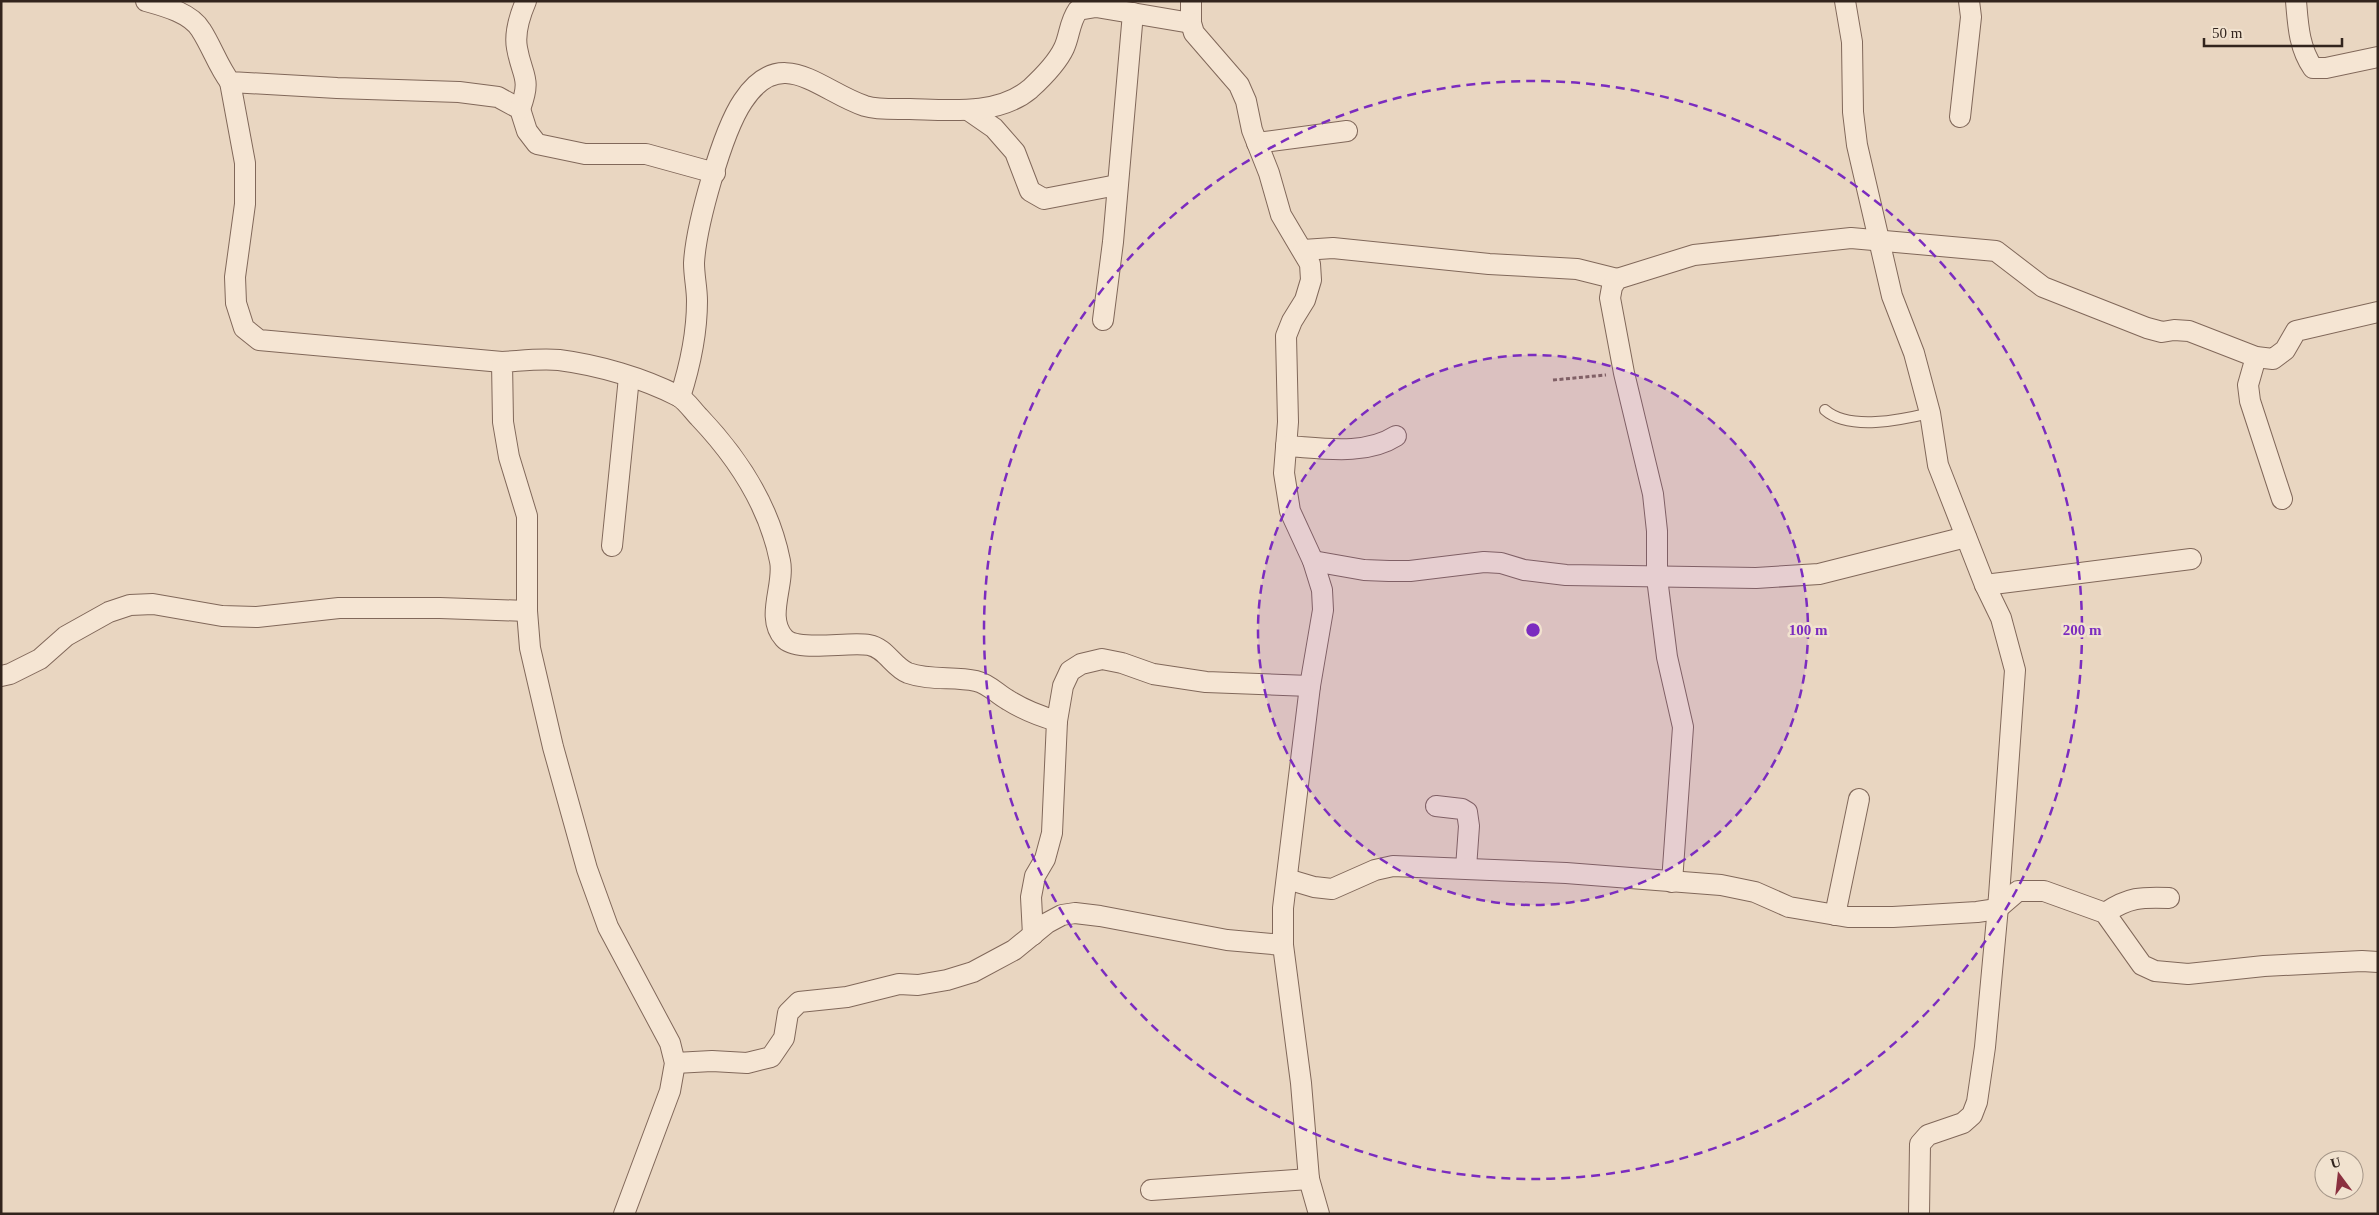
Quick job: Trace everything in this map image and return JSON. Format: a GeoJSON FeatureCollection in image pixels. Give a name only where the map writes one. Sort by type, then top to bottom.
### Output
{"type":"FeatureCollection","features":[{"type":"Feature","properties":{"kind":"street"},"geometry":{"type":"LineString","coordinates":[[146,1],[176,5],[200,28],[222,71],[230,82],[245,163],[245,204],[235,277],[236,303],[244,328],[259,340],[502,362],[557,360],[629,377],[680,397],[720,439],[753,486],[769,519],[781,563],[776,608],[777,628],[784,639],[796,645],[871,645],[882,651],[894,664],[906,672],[923,677],[975,681],[986,684],[1031,713],[1057,721]]}},
{"type":"Feature","properties":{"kind":"street"},"geometry":{"type":"LineString","coordinates":[[526,1],[516,32],[517,48],[527,79],[525,95],[520,109],[528,131],[537,144],[584,154],[646,154],[715,173]]}},
{"type":"Feature","properties":{"kind":"street"},"geometry":{"type":"LineString","coordinates":[[1191,1],[1191,23],[1194,33],[1203,46],[1238,85],[1246,100],[1281,215],[1310,264],[1311,280],[1305,300],[1292,321],[1286,336],[1288,422],[1284,473],[1290,511],[1313,561],[1322,590],[1323,610],[1310,686],[1283,908],[1283,945],[1301,1083],[1309,1179],[1319,1214]]}},
{"type":"Feature","properties":{"kind":"street"},"geometry":{"type":"LineString","coordinates":[[1845,1],[1852,42],[1853,112],[1857,145],[1881,241],[1892,296],[1914,353],[1930,414],[1938,465],[1985,585],[2001,618],[2015,670],[2014,704],[1985,1047],[1977,1102],[1972,1115],[1964,1123],[1928,1135],[1920,1144],[1919,1214]]}},
{"type":"Feature","properties":{"kind":"street"},"geometry":{"type":"LineString","coordinates":[[1960,118],[1971,17],[1970,1]]}},
{"type":"Feature","properties":{"kind":"street"},"geometry":{"type":"LineString","coordinates":[[2296,1],[2300,42],[2305,57],[2313,68],[2326,68],[2378,57]]}},
{"type":"Feature","properties":{"kind":"street"},"geometry":{"type":"LineString","coordinates":[[680,397],[697,327],[694,265],[696,247],[726,134],[743,101],[758,84],[770,76],[783,73],[802,74],[866,107],[968,110],[1011,101],[1029,89],[1055,62],[1064,47],[1070,22],[1078,10],[1096,7],[1191,23]]}},
{"type":"Feature","properties":{"kind":"street"},"geometry":{"type":"LineString","coordinates":[[1103,320],[1113,242],[1133,13]]}},
{"type":"Feature","properties":{"kind":"street"},"geometry":{"type":"LineString","coordinates":[[230,82],[459,92],[498,97],[520,109]]}},
{"type":"Feature","properties":{"kind":"street"},"geometry":{"type":"LineString","coordinates":[[968,110],[994,128],[1015,152],[1030,191],[1044,199],[1117,185]]}},
{"type":"Feature","properties":{"kind":"street"},"geometry":{"type":"LineString","coordinates":[[1258,143],[1347,131]]}},
{"type":"Feature","properties":{"kind":"street"},"geometry":{"type":"LineString","coordinates":[[1303,250],[1332,248],[1489,264],[1576,270],[1617,279],[1694,255],[1851,238],[1996,251],[2043,287],[2147,328],[2162,332],[2174,330],[2189,331],[2256,358],[2277,358],[2285,350],[2296,331],[2378,312]]}},
{"type":"Feature","properties":{"kind":"street"},"geometry":{"type":"LineString","coordinates":[[1617,279],[1612,288],[1610,298],[1624,373],[1653,494],[1657,531],[1657,578],[1667,657],[1683,727],[1672,882]]}},
{"type":"Feature","properties":{"kind":"street"},"geometry":{"type":"LineString","coordinates":[[2256,358],[2248,385],[2250,402],[2282,498]]}},
{"type":"Feature","properties":{"kind":"street"},"geometry":{"type":"LineString","coordinates":[[502,362],[503,422],[509,457],[527,516],[527,612],[530,648],[536,678],[587,869],[608,927],[670,1043],[675,1063],[670,1091],[624,1214]]}},
{"type":"Feature","properties":{"kind":"street"},"geometry":{"type":"LineString","coordinates":[[612,546],[629,377]]}},
{"type":"Feature","properties":{"kind":"street"},"geometry":{"type":"LineString","coordinates":[[1286,446],[1335,449],[1362,448],[1387,442],[1396,436]]}},
{"type":"Feature","properties":{"kind":"street"},"geometry":{"type":"LineString","coordinates":[[1313,561],[1364,570],[1389,571],[1410,571],[1484,562],[1501,563],[1524,570],[1566,575],[1657,578],[1756,578],[1819,574],[1966,537]]}},
{"type":"Feature","properties":{"kind":"street"},"geometry":{"type":"LineString","coordinates":[[1985,585],[2191,558]]}},
{"type":"Feature","properties":{"kind":"street"},"geometry":{"type":"LineString","coordinates":[[1,676],[10,674],[40,659],[66,636],[109,612],[130,605],[153,604],[222,616],[257,617],[339,608],[440,608],[527,612]]}},
{"type":"Feature","properties":{"kind":"street"},"geometry":{"type":"LineString","coordinates":[[1033,934],[1031,897],[1036,876],[1045,859],[1052,833],[1057,721],[1063,686],[1070,672],[1081,664],[1102,660],[1122,663],[1153,674],[1206,682],[1310,686]]}},
{"type":"Feature","properties":{"kind":"street"},"geometry":{"type":"LineString","coordinates":[[1835,915],[1859,799]]}},
{"type":"Feature","properties":{"kind":"street"},"geometry":{"type":"LineString","coordinates":[[1436,806],[1462,809],[1467,812],[1469,826],[1466,868]]}},
{"type":"Feature","properties":{"kind":"street"},"geometry":{"type":"LineString","coordinates":[[1287,879],[1314,888],[1332,889],[1375,870],[1393,866],[1566,873],[1721,885],[1755,892],[1789,907],[1835,915],[1893,917],[1997,909],[2014,893],[2044,891],[2106,913],[2142,965],[2155,971],[2188,974],[2264,966],[2378,962]]}},
{"type":"Feature","properties":{"kind":"street"},"geometry":{"type":"LineString","coordinates":[[2106,913],[2123,902],[2141,897],[2169,898]]}},
{"type":"Feature","properties":{"kind":"street"},"geometry":{"type":"LineString","coordinates":[[675,1063],[712,1061],[747,1063],[771,1057],[784,1038],[788,1013],[799,1002],[847,997],[899,984],[918,984],[946,980],[992,964],[1014,950],[1046,923],[1062,915],[1075,913],[1227,940],[1283,945]]}},
{"type":"Feature","properties":{"kind":"street"},"geometry":{"type":"LineString","coordinates":[[1151,1190],[1309,1179]]}},
{"type":"Feature","properties":{"kind":"lane"},"geometry":{"type":"LineString","coordinates":[[1825,410],[1838,418],[1862,421],[1899,420],[1930,414]]}},
{"type":"Feature","properties":{"kind":"path"},"geometry":{"type":"LineString","coordinates":[[1553,380],[1624,373]]}}]}
